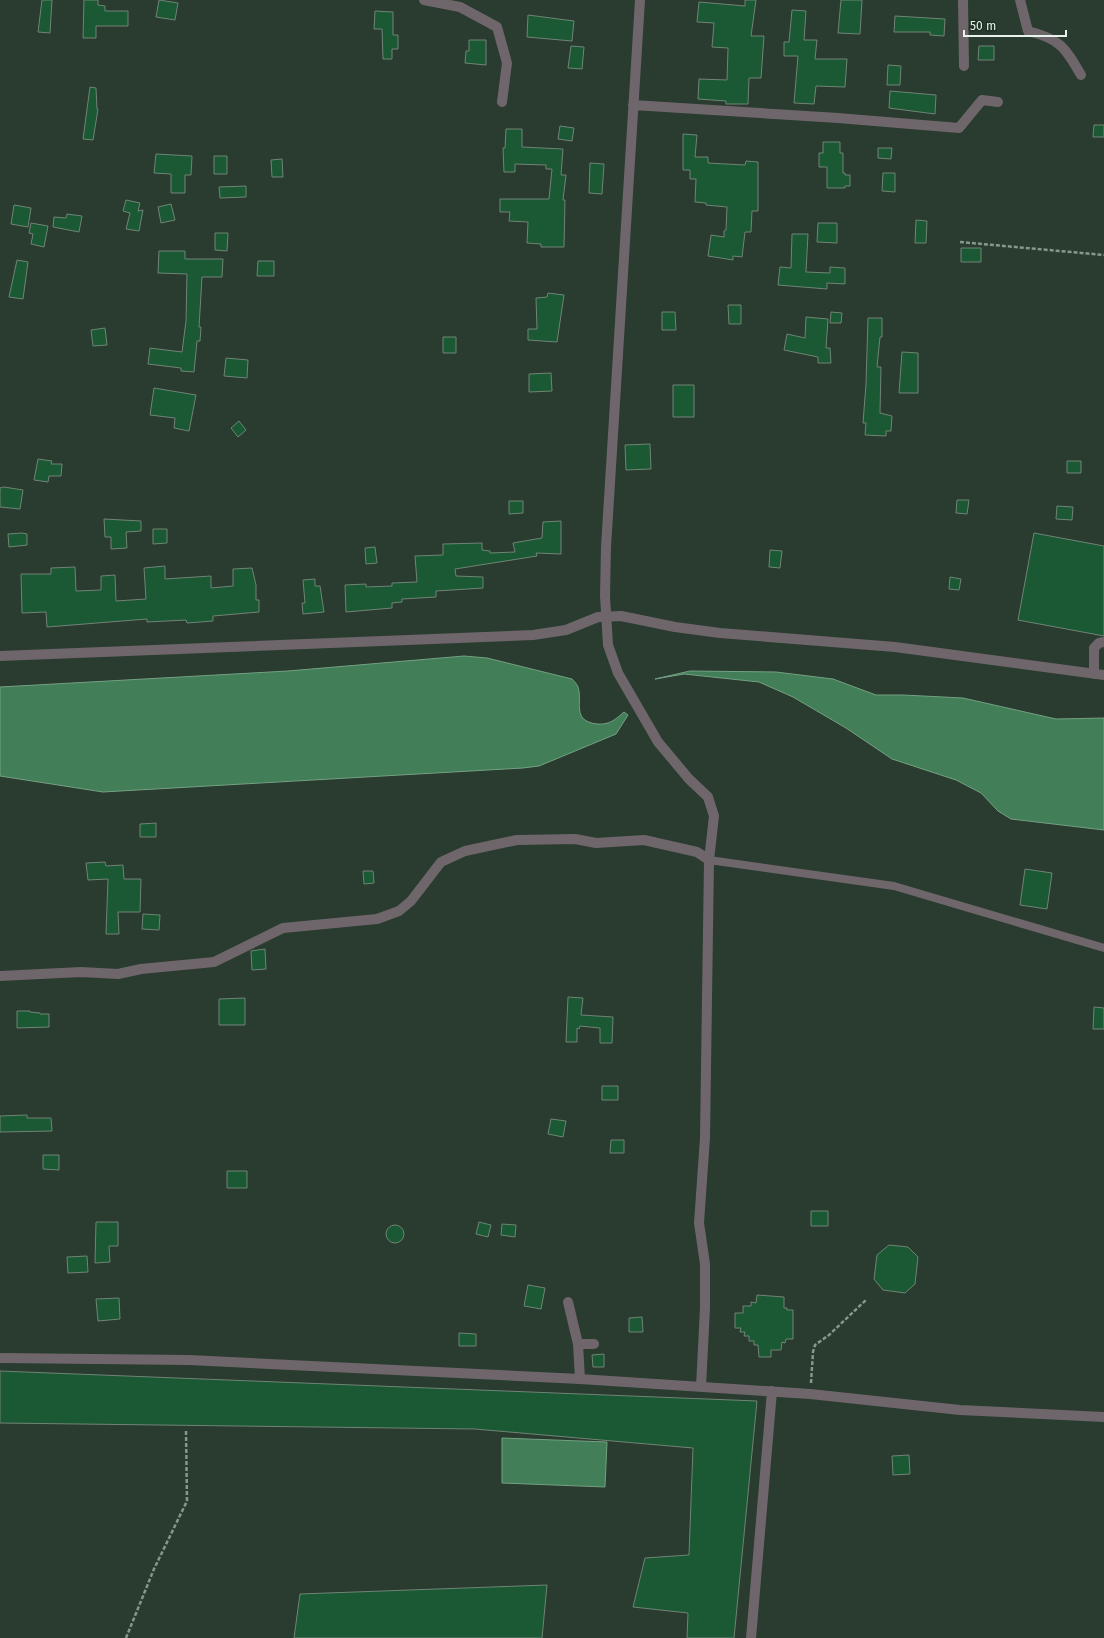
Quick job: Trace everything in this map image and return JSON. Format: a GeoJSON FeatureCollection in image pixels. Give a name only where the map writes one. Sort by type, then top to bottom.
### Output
{"type":"FeatureCollection","features":[{"type":"Feature","properties":{"kind":"street"},"geometry":{"type":"LineString","coordinates":[[424,0],[460,7],[497,27],[507,63],[502,102]]}},
{"type":"Feature","properties":{"kind":"street"},"geometry":{"type":"LineString","coordinates":[[640,0],[606,547],[606,616],[608,645],[622,680],[658,742],[689,779],[708,797],[714,816],[709,860],[705,1138],[699,1222],[705,1264],[705,1308],[701,1387]]}},
{"type":"Feature","properties":{"kind":"street"},"geometry":{"type":"LineString","coordinates":[[964,0],[964,66]]}},
{"type":"Feature","properties":{"kind":"street"},"geometry":{"type":"LineString","coordinates":[[1020,0],[1028,31],[1049,36],[1068,52],[1081,75]]}},
{"type":"Feature","properties":{"kind":"street"},"geometry":{"type":"LineString","coordinates":[[633,105],[838,118],[959,128],[982,100],[998,102]]}},
{"type":"Feature","properties":{"kind":"street"},"geometry":{"type":"LineString","coordinates":[[0,656],[533,635],[566,630],[591,618],[606,616],[621,616],[675,627],[713,632],[895,647],[1099,674],[1094,648],[1099,643],[1104,642]]}},
{"type":"Feature","properties":{"kind":"street"},"geometry":{"type":"LineString","coordinates":[[0,976],[81,972],[118,974],[141,969],[214,962],[283,928],[377,919],[399,911],[411,901],[441,862],[465,851],[517,840],[575,839],[596,843],[644,840],[697,852],[709,860]]}},
{"type":"Feature","properties":{"kind":"street"},"geometry":{"type":"LineString","coordinates":[[568,1302],[578,1344],[580,1380]]}},
{"type":"Feature","properties":{"kind":"street"},"geometry":{"type":"LineString","coordinates":[[578,1344],[594,1344]]}},
{"type":"Feature","properties":{"kind":"street"},"geometry":{"type":"LineString","coordinates":[[0,1358],[189,1360],[580,1380],[810,1394],[960,1410],[1104,1417]]}},
{"type":"Feature","properties":{"kind":"street"},"geometry":{"type":"LineString","coordinates":[[751,1638],[772,1391]]}},
{"type":"Feature","properties":{"kind":"lane"},"geometry":{"type":"LineString","coordinates":[[709,860],[894,886],[1104,948]]}},
{"type":"Feature","properties":{"kind":"path"},"geometry":{"type":"LineString","coordinates":[[960,242],[1104,255]]}},
{"type":"Feature","properties":{"kind":"path"},"geometry":{"type":"LineString","coordinates":[[810,1394],[813,1352],[815,1346],[829,1336],[868,1299]]}},
{"type":"Feature","properties":{"kind":"path"},"geometry":{"type":"LineString","coordinates":[[126,1638],[154,1569],[186,1501],[186,1431]]}},
{"type":"Feature","properties":{"kind":"shaded area"},"geometry":{"type":"Polygon","coordinates":[[[464,656],[487,658],[572,679],[578,687],[581,715],[589,722],[605,724],[615,720],[624,712],[628,715],[616,734],[539,766],[523,768],[103,792],[0,776],[0,687],[288,671],[464,656]]]}},
{"type":"Feature","properties":{"kind":"shaded area"},"geometry":{"type":"Polygon","coordinates":[[[690,671],[776,672],[833,679],[876,695],[963,698],[1056,719],[1104,718],[1104,830],[1011,819],[998,811],[981,793],[956,780],[892,759],[846,728],[793,697],[759,682],[684,674],[655,679],[690,671]]]}},
{"type":"Feature","properties":{"kind":"shaded area"},"geometry":{"type":"Polygon","coordinates":[[[502,1438],[607,1442],[605,1487],[502,1483],[502,1438]]]}},
{"type":"Feature","properties":{"kind":"building"},"geometry":{"type":"Polygon","coordinates":[[[42,0],[52,0],[50,33],[38,32],[42,0]]]}},
{"type":"Feature","properties":{"kind":"building"},"geometry":{"type":"Polygon","coordinates":[[[84,0],[98,0],[98,5],[105,6],[105,11],[128,11],[128,26],[96,26],[96,38],[83,38],[84,0]]]}},
{"type":"Feature","properties":{"kind":"building"},"geometry":{"type":"Polygon","coordinates":[[[159,0],[178,3],[175,20],[156,17],[159,0]]]}},
{"type":"Feature","properties":{"kind":"building"},"geometry":{"type":"Polygon","coordinates":[[[745,0],[756,0],[751,36],[764,36],[761,78],[749,78],[748,104],[726,104],[726,101],[698,99],[699,79],[727,80],[728,48],[712,47],[714,23],[697,22],[699,2],[745,6],[745,0]]]}},
{"type":"Feature","properties":{"kind":"building"},"geometry":{"type":"Polygon","coordinates":[[[841,0],[862,0],[860,34],[838,33],[841,0]]]}},
{"type":"Feature","properties":{"kind":"building"},"geometry":{"type":"Polygon","coordinates":[[[792,10],[806,11],[804,40],[817,40],[815,59],[847,59],[845,87],[816,86],[814,104],[794,103],[798,56],[784,56],[784,42],[789,42],[792,10]]]}},
{"type":"Feature","properties":{"kind":"building"},"geometry":{"type":"Polygon","coordinates":[[[375,11],[393,12],[393,35],[398,35],[398,49],[392,49],[392,59],[383,59],[382,29],[374,29],[375,11]]]}},
{"type":"Feature","properties":{"kind":"building"},"geometry":{"type":"Polygon","coordinates":[[[528,15],[574,21],[572,41],[527,37],[528,15]]]}},
{"type":"Feature","properties":{"kind":"building"},"geometry":{"type":"Polygon","coordinates":[[[895,16],[945,19],[944,36],[930,35],[930,32],[894,32],[895,16]]]}},
{"type":"Feature","properties":{"kind":"building"},"geometry":{"type":"Polygon","coordinates":[[[469,40],[486,40],[486,65],[465,63],[466,51],[469,51],[469,40]]]}},
{"type":"Feature","properties":{"kind":"building"},"geometry":{"type":"Polygon","coordinates":[[[571,46],[584,47],[582,69],[568,68],[571,46]]]}},
{"type":"Feature","properties":{"kind":"building"},"geometry":{"type":"Polygon","coordinates":[[[979,46],[994,46],[994,60],[978,60],[979,46]]]}},
{"type":"Feature","properties":{"kind":"building"},"geometry":{"type":"Polygon","coordinates":[[[888,65],[901,66],[900,85],[887,85],[888,65]]]}},
{"type":"Feature","properties":{"kind":"building"},"geometry":{"type":"Polygon","coordinates":[[[90,87],[96,88],[98,109],[93,140],[83,139],[90,87]]]}},
{"type":"Feature","properties":{"kind":"building"},"geometry":{"type":"Polygon","coordinates":[[[890,91],[936,95],[935,114],[889,108],[890,91]]]}},
{"type":"Feature","properties":{"kind":"building"},"geometry":{"type":"Polygon","coordinates":[[[1094,125],[1104,125],[1104,137],[1093,137],[1094,125]]]}},
{"type":"Feature","properties":{"kind":"building"},"geometry":{"type":"Polygon","coordinates":[[[560,126],[574,128],[572,141],[558,139],[560,126]]]}},
{"type":"Feature","properties":{"kind":"building"},"geometry":{"type":"Polygon","coordinates":[[[506,129],[522,129],[522,147],[563,149],[561,175],[566,175],[563,200],[565,200],[564,247],[541,247],[541,244],[527,243],[528,222],[509,221],[510,212],[500,212],[500,199],[549,199],[552,169],[546,169],[546,165],[515,164],[515,172],[504,172],[503,148],[505,148],[506,129]]]}},
{"type":"Feature","properties":{"kind":"building"},"geometry":{"type":"Polygon","coordinates":[[[683,134],[697,135],[695,157],[708,157],[708,163],[745,165],[746,161],[758,162],[758,211],[752,211],[751,232],[745,232],[742,257],[733,256],[733,260],[708,256],[711,235],[724,237],[724,231],[726,230],[727,207],[706,205],[706,203],[695,202],[696,179],[690,179],[690,170],[683,170],[683,134]]]}},
{"type":"Feature","properties":{"kind":"building"},"geometry":{"type":"Polygon","coordinates":[[[823,142],[840,142],[840,153],[843,153],[843,173],[845,173],[845,175],[850,175],[850,186],[845,186],[845,188],[827,188],[827,167],[819,167],[819,153],[823,153],[823,142]]]}},
{"type":"Feature","properties":{"kind":"building"},"geometry":{"type":"Polygon","coordinates":[[[878,148],[892,148],[891,159],[878,158],[878,148]]]}},
{"type":"Feature","properties":{"kind":"building"},"geometry":{"type":"Polygon","coordinates":[[[156,154],[192,156],[191,175],[185,175],[185,193],[171,193],[171,174],[154,173],[156,154]]]}},
{"type":"Feature","properties":{"kind":"building"},"geometry":{"type":"Polygon","coordinates":[[[214,156],[227,156],[227,174],[214,174],[214,156]]]}},
{"type":"Feature","properties":{"kind":"building"},"geometry":{"type":"Polygon","coordinates":[[[282,159],[283,177],[272,177],[271,160],[282,159]]]}},
{"type":"Feature","properties":{"kind":"building"},"geometry":{"type":"Polygon","coordinates":[[[590,163],[604,164],[602,194],[589,193],[590,163]]]}},
{"type":"Feature","properties":{"kind":"building"},"geometry":{"type":"Polygon","coordinates":[[[883,173],[895,173],[895,192],[882,191],[883,173]]]}},
{"type":"Feature","properties":{"kind":"building"},"geometry":{"type":"Polygon","coordinates":[[[246,186],[246,197],[220,198],[219,187],[246,186]]]}},
{"type":"Feature","properties":{"kind":"building"},"geometry":{"type":"Polygon","coordinates":[[[126,200],[140,203],[138,211],[143,210],[139,231],[126,229],[130,213],[123,211],[126,200]]]}},
{"type":"Feature","properties":{"kind":"building"},"geometry":{"type":"Polygon","coordinates":[[[171,204],[175,220],[161,223],[158,207],[171,204]]]}},
{"type":"Feature","properties":{"kind":"building"},"geometry":{"type":"Polygon","coordinates":[[[14,205],[31,208],[28,227],[11,224],[14,205]]]}},
{"type":"Feature","properties":{"kind":"building"},"geometry":{"type":"Polygon","coordinates":[[[67,214],[82,216],[79,232],[53,227],[54,217],[66,218],[67,214]]]}},
{"type":"Feature","properties":{"kind":"building"},"geometry":{"type":"Polygon","coordinates":[[[916,220],[927,221],[926,243],[915,243],[916,220]]]}},
{"type":"Feature","properties":{"kind":"building"},"geometry":{"type":"Polygon","coordinates":[[[31,223],[48,226],[44,247],[31,244],[33,234],[29,233],[31,223]]]}},
{"type":"Feature","properties":{"kind":"building"},"geometry":{"type":"Polygon","coordinates":[[[818,223],[837,223],[837,243],[817,242],[818,223]]]}},
{"type":"Feature","properties":{"kind":"building"},"geometry":{"type":"Polygon","coordinates":[[[215,233],[228,233],[227,251],[215,250],[215,233]]]}},
{"type":"Feature","properties":{"kind":"building"},"geometry":{"type":"Polygon","coordinates":[[[792,234],[808,234],[806,272],[830,273],[830,267],[845,268],[845,284],[827,283],[827,289],[778,285],[780,267],[791,268],[792,234]]]}},
{"type":"Feature","properties":{"kind":"building"},"geometry":{"type":"Polygon","coordinates":[[[961,248],[981,248],[981,262],[961,262],[961,248]]]}},
{"type":"Feature","properties":{"kind":"building"},"geometry":{"type":"Polygon","coordinates":[[[159,251],[185,251],[185,259],[223,259],[222,277],[202,277],[199,327],[201,327],[200,341],[197,341],[194,372],[181,371],[181,368],[148,364],[150,348],[182,352],[186,321],[187,274],[158,273],[159,251]]]}},
{"type":"Feature","properties":{"kind":"building"},"geometry":{"type":"Polygon","coordinates":[[[17,260],[28,262],[23,299],[9,297],[17,260]]]}},
{"type":"Feature","properties":{"kind":"building"},"geometry":{"type":"Polygon","coordinates":[[[258,261],[274,261],[274,276],[257,276],[258,261]]]}},
{"type":"Feature","properties":{"kind":"building"},"geometry":{"type":"Polygon","coordinates":[[[548,293],[564,295],[557,342],[528,340],[528,329],[537,329],[536,298],[547,297],[548,293]]]}},
{"type":"Feature","properties":{"kind":"building"},"geometry":{"type":"Polygon","coordinates":[[[728,305],[741,305],[741,324],[729,324],[728,305]]]}},
{"type":"Feature","properties":{"kind":"building"},"geometry":{"type":"Polygon","coordinates":[[[662,312],[675,312],[676,330],[662,330],[662,312]]]}},
{"type":"Feature","properties":{"kind":"building"},"geometry":{"type":"Polygon","coordinates":[[[831,312],[842,313],[841,323],[830,323],[831,312]]]}},
{"type":"Feature","properties":{"kind":"building"},"geometry":{"type":"Polygon","coordinates":[[[806,317],[828,319],[826,348],[830,348],[831,363],[818,363],[818,357],[784,350],[787,334],[805,338],[806,317]]]}},
{"type":"Feature","properties":{"kind":"building"},"geometry":{"type":"Polygon","coordinates":[[[868,318],[882,318],[882,337],[880,337],[877,367],[881,367],[880,413],[892,416],[891,431],[886,431],[886,436],[865,435],[866,423],[863,423],[868,318]]]}},
{"type":"Feature","properties":{"kind":"building"},"geometry":{"type":"Polygon","coordinates":[[[105,328],[107,345],[93,346],[91,330],[105,328]]]}},
{"type":"Feature","properties":{"kind":"building"},"geometry":{"type":"Polygon","coordinates":[[[443,337],[456,337],[456,353],[443,353],[443,337]]]}},
{"type":"Feature","properties":{"kind":"building"},"geometry":{"type":"Polygon","coordinates":[[[902,352],[918,353],[918,393],[899,393],[902,352]]]}},
{"type":"Feature","properties":{"kind":"building"},"geometry":{"type":"Polygon","coordinates":[[[226,358],[248,360],[247,378],[224,376],[226,358]]]}},
{"type":"Feature","properties":{"kind":"building"},"geometry":{"type":"Polygon","coordinates":[[[551,373],[552,391],[529,392],[529,374],[551,373]]]}},
{"type":"Feature","properties":{"kind":"building"},"geometry":{"type":"Polygon","coordinates":[[[673,385],[694,385],[694,417],[673,417],[673,385]]]}},
{"type":"Feature","properties":{"kind":"building"},"geometry":{"type":"Polygon","coordinates":[[[154,388],[196,395],[189,431],[174,428],[175,418],[150,415],[154,388]]]}},
{"type":"Feature","properties":{"kind":"building"},"geometry":{"type":"Polygon","coordinates":[[[239,421],[246,430],[238,437],[231,428],[239,421]]]}},
{"type":"Feature","properties":{"kind":"building"},"geometry":{"type":"Polygon","coordinates":[[[650,444],[651,469],[626,470],[625,445],[650,444]]]}},
{"type":"Feature","properties":{"kind":"building"},"geometry":{"type":"Polygon","coordinates":[[[38,459],[52,461],[51,464],[62,464],[61,476],[49,476],[48,482],[34,480],[38,459]]]}},
{"type":"Feature","properties":{"kind":"building"},"geometry":{"type":"Polygon","coordinates":[[[1067,461],[1081,461],[1081,473],[1067,473],[1067,461]]]}},
{"type":"Feature","properties":{"kind":"building"},"geometry":{"type":"Polygon","coordinates":[[[4,487],[23,490],[20,509],[0,507],[0,488],[4,487]]]}},
{"type":"Feature","properties":{"kind":"building"},"geometry":{"type":"Polygon","coordinates":[[[957,500],[969,500],[967,514],[956,513],[957,500]]]}},
{"type":"Feature","properties":{"kind":"building"},"geometry":{"type":"Polygon","coordinates":[[[509,501],[523,501],[523,513],[509,514],[509,501]]]}},
{"type":"Feature","properties":{"kind":"building"},"geometry":{"type":"Polygon","coordinates":[[[1057,506],[1073,507],[1072,520],[1056,519],[1057,506]]]}},
{"type":"Feature","properties":{"kind":"building"},"geometry":{"type":"Polygon","coordinates":[[[104,519],[141,521],[141,531],[126,532],[127,548],[111,549],[111,537],[105,537],[104,519]]]}},
{"type":"Feature","properties":{"kind":"building"},"geometry":{"type":"Polygon","coordinates":[[[561,521],[561,554],[536,553],[537,556],[455,569],[456,576],[483,577],[483,588],[436,591],[436,597],[402,599],[402,602],[392,603],[392,608],[346,612],[345,585],[366,584],[366,587],[392,586],[392,583],[417,582],[415,556],[443,555],[443,544],[482,543],[482,550],[490,551],[490,553],[515,552],[513,543],[542,538],[543,522],[561,521]]]}},
{"type":"Feature","properties":{"kind":"building"},"geometry":{"type":"Polygon","coordinates":[[[153,529],[167,529],[167,543],[153,544],[153,529]]]}},
{"type":"Feature","properties":{"kind":"building"},"geometry":{"type":"Polygon","coordinates":[[[1034,533],[1104,546],[1104,636],[1018,620],[1034,533]]]}},
{"type":"Feature","properties":{"kind":"building"},"geometry":{"type":"Polygon","coordinates":[[[8,534],[27,534],[27,545],[9,547],[8,534]]]}},
{"type":"Feature","properties":{"kind":"building"},"geometry":{"type":"Polygon","coordinates":[[[375,547],[377,563],[366,564],[365,548],[375,547]]]}},
{"type":"Feature","properties":{"kind":"building"},"geometry":{"type":"Polygon","coordinates":[[[770,550],[782,551],[780,568],[769,567],[770,550]]]}},
{"type":"Feature","properties":{"kind":"building"},"geometry":{"type":"Polygon","coordinates":[[[165,566],[165,579],[211,576],[211,588],[233,586],[233,569],[252,568],[256,585],[256,600],[259,600],[259,612],[213,616],[213,621],[187,623],[186,620],[147,622],[147,619],[47,627],[46,612],[22,613],[21,574],[51,574],[51,568],[75,567],[76,591],[101,590],[101,576],[115,575],[116,601],[146,599],[144,568],[165,566]]]}},
{"type":"Feature","properties":{"kind":"building"},"geometry":{"type":"Polygon","coordinates":[[[950,577],[961,579],[959,590],[949,589],[950,577]]]}},
{"type":"Feature","properties":{"kind":"building"},"geometry":{"type":"Polygon","coordinates":[[[315,579],[315,586],[320,586],[324,612],[303,614],[302,603],[305,603],[303,580],[315,579]]]}},
{"type":"Feature","properties":{"kind":"building"},"geometry":{"type":"Polygon","coordinates":[[[156,823],[156,837],[140,837],[140,824],[156,823]]]}},
{"type":"Feature","properties":{"kind":"building"},"geometry":{"type":"Polygon","coordinates":[[[105,862],[106,866],[123,865],[124,879],[141,879],[140,912],[118,912],[119,934],[106,934],[108,879],[88,880],[86,863],[105,862]]]}},
{"type":"Feature","properties":{"kind":"building"},"geometry":{"type":"Polygon","coordinates":[[[1025,869],[1052,873],[1047,909],[1020,905],[1025,869]]]}},
{"type":"Feature","properties":{"kind":"building"},"geometry":{"type":"Polygon","coordinates":[[[363,871],[373,871],[374,883],[364,884],[363,871]]]}},
{"type":"Feature","properties":{"kind":"building"},"geometry":{"type":"Polygon","coordinates":[[[143,914],[160,915],[159,930],[142,929],[143,914]]]}},
{"type":"Feature","properties":{"kind":"building"},"geometry":{"type":"Polygon","coordinates":[[[265,949],[266,969],[252,970],[251,951],[265,949]]]}},
{"type":"Feature","properties":{"kind":"building"},"geometry":{"type":"Polygon","coordinates":[[[568,997],[583,998],[581,1015],[613,1017],[612,1043],[600,1043],[600,1028],[580,1026],[579,1029],[577,1028],[577,1042],[566,1042],[568,997]]]}},
{"type":"Feature","properties":{"kind":"building"},"geometry":{"type":"Polygon","coordinates":[[[245,998],[245,1025],[219,1025],[219,999],[245,998]]]}},
{"type":"Feature","properties":{"kind":"building"},"geometry":{"type":"Polygon","coordinates":[[[1094,1007],[1104,1008],[1104,1029],[1093,1029],[1094,1007]]]}},
{"type":"Feature","properties":{"kind":"building"},"geometry":{"type":"Polygon","coordinates":[[[17,1011],[30,1011],[40,1014],[49,1014],[49,1027],[17,1028],[17,1011]]]}},
{"type":"Feature","properties":{"kind":"building"},"geometry":{"type":"Polygon","coordinates":[[[602,1086],[618,1086],[618,1100],[602,1100],[602,1086]]]}},
{"type":"Feature","properties":{"kind":"building"},"geometry":{"type":"Polygon","coordinates":[[[27,1115],[27,1118],[51,1118],[52,1131],[0,1132],[0,1116],[27,1115]]]}},
{"type":"Feature","properties":{"kind":"building"},"geometry":{"type":"Polygon","coordinates":[[[551,1119],[566,1121],[563,1137],[548,1134],[551,1119]]]}},
{"type":"Feature","properties":{"kind":"building"},"geometry":{"type":"Polygon","coordinates":[[[611,1140],[624,1140],[624,1153],[610,1153],[611,1140]]]}},
{"type":"Feature","properties":{"kind":"building"},"geometry":{"type":"Polygon","coordinates":[[[43,1155],[59,1155],[59,1170],[43,1169],[43,1155]]]}},
{"type":"Feature","properties":{"kind":"building"},"geometry":{"type":"Polygon","coordinates":[[[227,1171],[247,1171],[247,1188],[227,1188],[227,1171]]]}},
{"type":"Feature","properties":{"kind":"building"},"geometry":{"type":"Polygon","coordinates":[[[811,1211],[828,1211],[828,1226],[811,1226],[811,1211]]]}},
{"type":"Feature","properties":{"kind":"building"},"geometry":{"type":"Polygon","coordinates":[[[96,1222],[118,1222],[118,1246],[109,1246],[110,1262],[95,1263],[96,1222]]]}},
{"type":"Feature","properties":{"kind":"building"},"geometry":{"type":"Polygon","coordinates":[[[479,1222],[491,1225],[488,1237],[476,1234],[479,1222]]]}},
{"type":"Feature","properties":{"kind":"building"},"geometry":{"type":"Polygon","coordinates":[[[502,1224],[516,1225],[515,1237],[501,1235],[502,1224]]]}},
{"type":"Feature","properties":{"kind":"building"},"geometry":{"type":"Polygon","coordinates":[[[395,1225],[401,1228],[404,1234],[401,1240],[395,1243],[389,1240],[386,1234],[389,1228],[395,1225]]]}},
{"type":"Feature","properties":{"kind":"building"},"geometry":{"type":"Polygon","coordinates":[[[889,1245],[908,1247],[918,1257],[915,1284],[905,1293],[883,1290],[874,1279],[877,1255],[889,1245]]]}},
{"type":"Feature","properties":{"kind":"building"},"geometry":{"type":"Polygon","coordinates":[[[87,1256],[88,1272],[68,1273],[67,1257],[87,1256]]]}},
{"type":"Feature","properties":{"kind":"building"},"geometry":{"type":"Polygon","coordinates":[[[528,1285],[545,1288],[541,1309],[524,1306],[528,1285]]]}},
{"type":"Feature","properties":{"kind":"building"},"geometry":{"type":"Polygon","coordinates":[[[757,1295],[784,1297],[784,1308],[787,1308],[787,1310],[793,1310],[793,1339],[786,1339],[785,1343],[782,1342],[781,1350],[771,1350],[771,1357],[759,1357],[758,1345],[754,1345],[754,1341],[749,1341],[749,1336],[744,1336],[745,1332],[740,1332],[741,1328],[735,1328],[735,1313],[743,1313],[743,1306],[751,1306],[751,1302],[756,1303],[757,1295]]]}},
{"type":"Feature","properties":{"kind":"building"},"geometry":{"type":"Polygon","coordinates":[[[119,1298],[120,1319],[98,1321],[96,1299],[119,1298]]]}},
{"type":"Feature","properties":{"kind":"building"},"geometry":{"type":"Polygon","coordinates":[[[642,1317],[643,1332],[629,1332],[629,1318],[642,1317]]]}},
{"type":"Feature","properties":{"kind":"building"},"geometry":{"type":"Polygon","coordinates":[[[459,1333],[476,1334],[476,1346],[459,1346],[459,1333]]]}},
{"type":"Feature","properties":{"kind":"building"},"geometry":{"type":"Polygon","coordinates":[[[604,1354],[604,1367],[593,1367],[592,1355],[604,1354]]]}},
{"type":"Feature","properties":{"kind":"building"},"geometry":{"type":"Polygon","coordinates":[[[0,1371],[757,1401],[734,1638],[687,1638],[688,1613],[633,1607],[645,1558],[689,1555],[693,1448],[475,1429],[0,1423],[0,1371]]]}},
{"type":"Feature","properties":{"kind":"building"},"geometry":{"type":"Polygon","coordinates":[[[909,1455],[910,1474],[893,1475],[892,1456],[909,1455]]]}},
{"type":"Feature","properties":{"kind":"building"},"geometry":{"type":"Polygon","coordinates":[[[547,1585],[542,1638],[294,1638],[300,1594],[547,1585]]]}}]}
